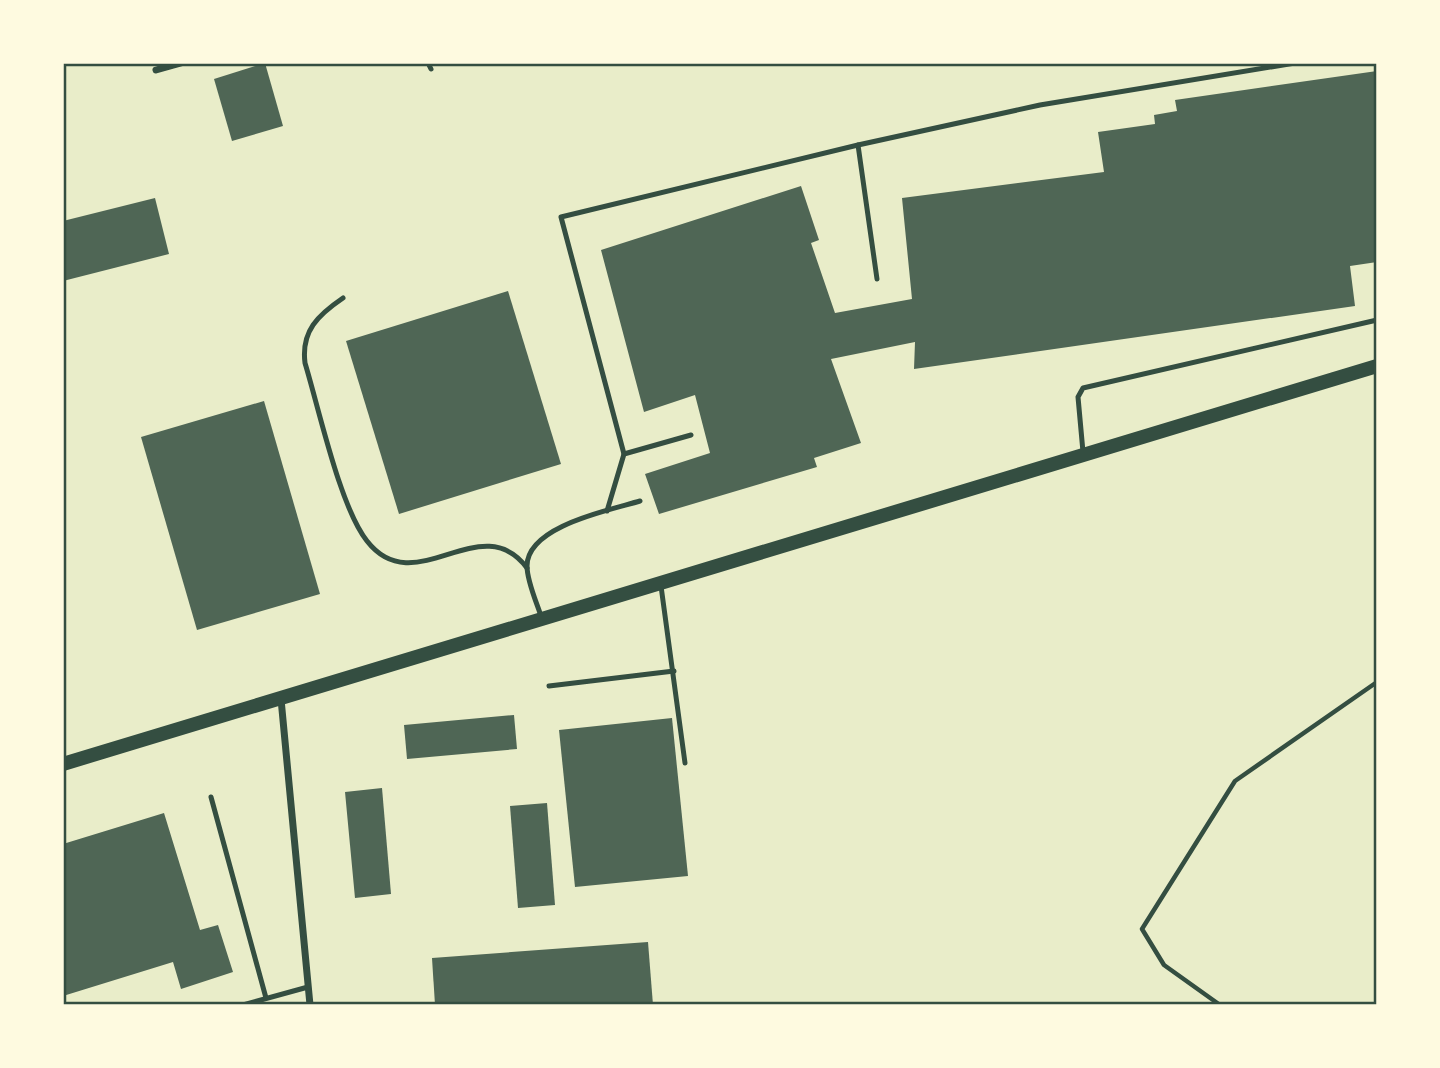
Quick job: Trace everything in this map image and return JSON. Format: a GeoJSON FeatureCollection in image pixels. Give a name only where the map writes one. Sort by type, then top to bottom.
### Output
{"type":"FeatureCollection","features":[{"type":"Feature","properties":{"kind":"main road"},"geometry":{"type":"LineString","coordinates":[[63,764],[1377,366]]}},
{"type":"Feature","properties":{"kind":"street"},"geometry":{"type":"LineString","coordinates":[[156,70],[181,63]]}},
{"type":"Feature","properties":{"kind":"street"},"geometry":{"type":"LineString","coordinates":[[281,698],[310,1005]]}},
{"type":"Feature","properties":{"kind":"lane"},"geometry":{"type":"LineString","coordinates":[[607,510],[624,454],[561,217],[858,145],[1040,105],[1296,63]]}},
{"type":"Feature","properties":{"kind":"lane"},"geometry":{"type":"LineString","coordinates":[[858,145],[877,279]]}},
{"type":"Feature","properties":{"kind":"lane"},"geometry":{"type":"LineString","coordinates":[[343,298],[320,314],[309,330],[303,347],[305,363],[347,501],[367,541],[378,553],[405,565],[492,545],[519,557],[527,568],[542,619]]}},
{"type":"Feature","properties":{"kind":"lane"},"geometry":{"type":"LineString","coordinates":[[1083,455],[1078,397],[1083,388],[1377,320]]}},
{"type":"Feature","properties":{"kind":"lane"},"geometry":{"type":"LineString","coordinates":[[624,454],[691,435]]}},
{"type":"Feature","properties":{"kind":"lane"},"geometry":{"type":"LineString","coordinates":[[527,568],[529,554],[540,541],[578,519],[640,501]]}},
{"type":"Feature","properties":{"kind":"lane"},"geometry":{"type":"LineString","coordinates":[[660,583],[685,763]]}},
{"type":"Feature","properties":{"kind":"lane"},"geometry":{"type":"LineString","coordinates":[[549,686],[674,671]]}},
{"type":"Feature","properties":{"kind":"lane"},"geometry":{"type":"LineString","coordinates":[[211,797],[266,998]]}},
{"type":"Feature","properties":{"kind":"lane"},"geometry":{"type":"LineString","coordinates":[[243,1005],[308,987]]}},
{"type":"Feature","properties":{"kind":"path"},"geometry":{"type":"LineString","coordinates":[[1220,1005],[1164,965],[1142,929],[1235,781],[1377,682]]}},
{"type":"Feature","properties":{"kind":"building"},"geometry":{"type":"Polygon","coordinates":[[[265,63],[283,126],[232,141],[214,79],[265,63]]]}},
{"type":"Feature","properties":{"kind":"building"},"geometry":{"type":"Polygon","coordinates":[[[1377,71],[1377,262],[1350,266],[1355,306],[914,369],[915,342],[831,359],[861,443],[814,458],[817,467],[659,514],[645,474],[710,453],[695,395],[644,412],[601,250],[801,186],[819,240],[811,243],[835,313],[912,299],[902,198],[1104,172],[1098,132],[1155,124],[1154,115],[1177,111],[1175,100],[1377,71]]]}},
{"type":"Feature","properties":{"kind":"building"},"geometry":{"type":"Polygon","coordinates":[[[155,198],[169,254],[63,281],[63,221],[155,198]]]}},
{"type":"Feature","properties":{"kind":"building"},"geometry":{"type":"Polygon","coordinates":[[[508,291],[561,464],[399,514],[346,341],[508,291]]]}},
{"type":"Feature","properties":{"kind":"building"},"geometry":{"type":"Polygon","coordinates":[[[264,401],[320,594],[197,630],[141,437],[264,401]]]}},
{"type":"Feature","properties":{"kind":"building"},"geometry":{"type":"Polygon","coordinates":[[[514,715],[517,749],[407,759],[404,725],[514,715]]]}},
{"type":"Feature","properties":{"kind":"building"},"geometry":{"type":"Polygon","coordinates":[[[672,718],[688,876],[575,887],[559,730],[672,718]]]}},
{"type":"Feature","properties":{"kind":"building"},"geometry":{"type":"Polygon","coordinates":[[[382,788],[391,894],[355,898],[345,792],[382,788]]]}},
{"type":"Feature","properties":{"kind":"building"},"geometry":{"type":"Polygon","coordinates":[[[547,803],[555,905],[518,908],[510,806],[547,803]]]}},
{"type":"Feature","properties":{"kind":"building"},"geometry":{"type":"Polygon","coordinates":[[[164,813],[200,930],[218,925],[233,972],[181,989],[173,962],[63,996],[63,844],[164,813]]]}},
{"type":"Feature","properties":{"kind":"building"},"geometry":{"type":"Polygon","coordinates":[[[648,942],[653,1005],[435,1005],[432,958],[648,942]]]}}]}
